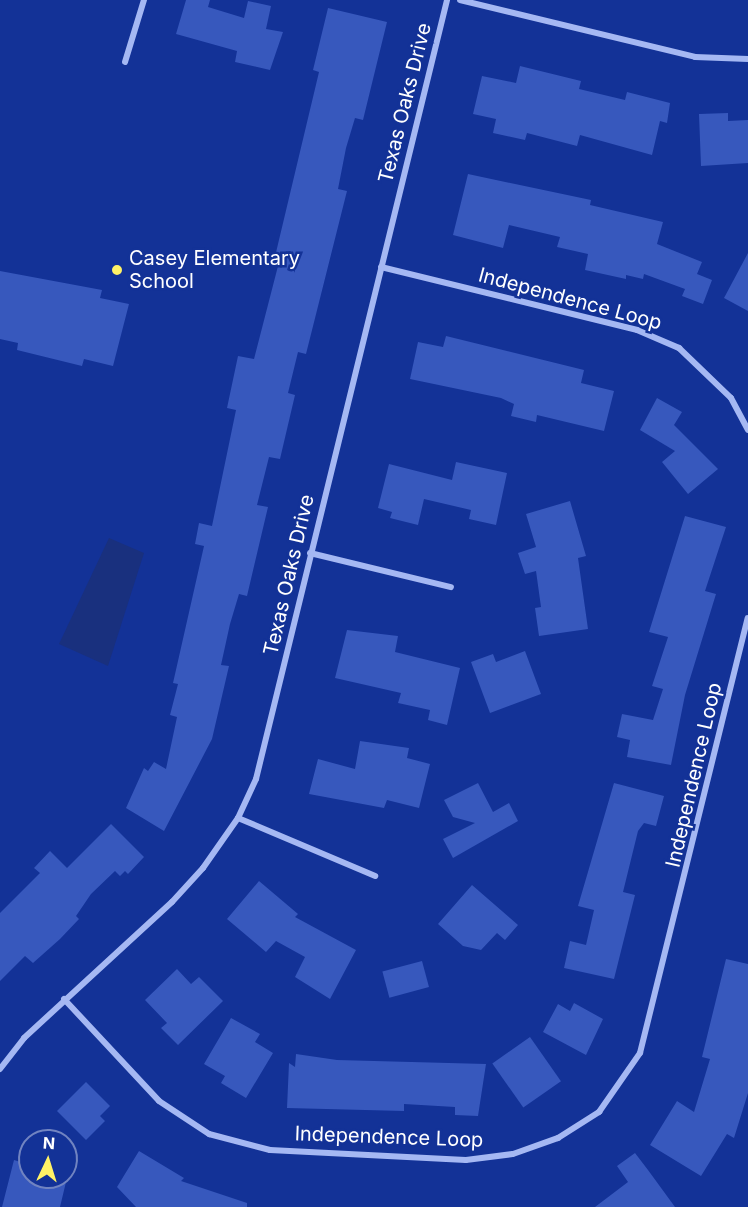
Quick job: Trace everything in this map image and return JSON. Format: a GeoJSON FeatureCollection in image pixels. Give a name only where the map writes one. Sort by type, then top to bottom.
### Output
{"type":"FeatureCollection","features":[{"type":"Feature","properties":{"kind":"street"},"geometry":{"type":"LineString","coordinates":[[125,62],[144,0]]}},
{"type":"Feature","properties":{"kind":"street","name":"Texas Oaks Drive"},"geometry":{"type":"LineString","coordinates":[[0,1069],[64,999],[172,902],[238,818],[261,760],[447,0]]}},
{"type":"Feature","properties":{"kind":"street"},"geometry":{"type":"LineString","coordinates":[[460,0],[695,57],[748,59]]}},
{"type":"Feature","properties":{"kind":"street","name":"Independence Loop"},"geometry":{"type":"LineString","coordinates":[[381,267],[637,330],[679,348],[723,389],[748,430]]}},
{"type":"Feature","properties":{"kind":"street"},"geometry":{"type":"LineString","coordinates":[[310,554],[451,587]]}},
{"type":"Feature","properties":{"kind":"street","name":"Independence Loop"},"geometry":{"type":"LineString","coordinates":[[64,999],[159,1101],[209,1134],[270,1150],[466,1160],[513,1154],[558,1138],[599,1112],[640,1053],[748,618]]}},
{"type":"Feature","properties":{"kind":"street"},"geometry":{"type":"LineString","coordinates":[[238,818],[375,876]]}},
{"type":"Feature","properties":{"kind":"water"},"geometry":{"type":"Polygon","coordinates":[[[109,538],[144,553],[108,666],[59,644],[109,538]]]}},
{"type":"Feature","properties":{"kind":"building"},"geometry":{"type":"Polygon","coordinates":[[[186,0],[210,0],[208,7],[244,18],[248,1],[271,6],[266,29],[283,32],[270,70],[235,62],[237,51],[176,34],[186,0]]]}},
{"type":"Feature","properties":{"kind":"building"},"geometry":{"type":"Polygon","coordinates":[[[328,8],[387,22],[363,120],[355,118],[346,148],[338,189],[347,191],[306,354],[298,352],[288,393],[295,395],[280,459],[269,457],[257,505],[268,507],[247,596],[239,594],[230,624],[221,665],[229,666],[212,739],[164,831],[126,808],[144,768],[148,771],[154,762],[166,769],[177,717],[170,715],[178,684],[173,683],[204,546],[195,544],[199,523],[212,526],[236,410],[227,408],[238,356],[254,359],[278,266],[273,265],[319,72],[313,70],[328,8]]]}},
{"type":"Feature","properties":{"kind":"building"},"geometry":{"type":"Polygon","coordinates":[[[520,66],[581,81],[579,89],[625,100],[627,92],[670,103],[667,123],[660,121],[652,155],[580,135],[577,146],[527,133],[525,140],[493,133],[496,119],[473,114],[482,76],[516,83],[520,66]]]}},
{"type":"Feature","properties":{"kind":"building"},"geometry":{"type":"Polygon","coordinates":[[[728,113],[728,121],[748,120],[748,163],[701,166],[699,114],[728,113]]]}},
{"type":"Feature","properties":{"kind":"building"},"geometry":{"type":"Polygon","coordinates":[[[468,174],[591,200],[590,205],[663,222],[657,244],[702,262],[697,274],[712,280],[703,304],[682,296],[685,289],[644,274],[643,279],[626,275],[626,279],[585,270],[588,254],[557,247],[560,237],[509,225],[503,248],[453,235],[468,174]]]}},
{"type":"Feature","properties":{"kind":"building"},"geometry":{"type":"Polygon","coordinates":[[[748,253],[748,311],[724,298],[748,253]]]}},
{"type":"Feature","properties":{"kind":"building"},"geometry":{"type":"Polygon","coordinates":[[[0,271],[102,290],[100,298],[129,304],[113,366],[84,359],[82,366],[17,350],[18,343],[0,339],[0,271]]]}},
{"type":"Feature","properties":{"kind":"building"},"geometry":{"type":"Polygon","coordinates":[[[446,336],[584,370],[581,383],[614,391],[604,431],[537,415],[536,422],[511,416],[514,404],[501,398],[410,379],[418,342],[443,347],[446,336]]]}},
{"type":"Feature","properties":{"kind":"building"},"geometry":{"type":"Polygon","coordinates":[[[657,398],[682,412],[674,425],[718,469],[688,494],[662,462],[675,451],[640,430],[657,398]]]}},
{"type":"Feature","properties":{"kind":"building"},"geometry":{"type":"Polygon","coordinates":[[[456,462],[507,473],[496,525],[469,519],[471,510],[424,499],[418,525],[390,518],[392,512],[378,508],[389,464],[452,480],[456,462]]]}},
{"type":"Feature","properties":{"kind":"building"},"geometry":{"type":"Polygon","coordinates":[[[570,501],[586,556],[578,558],[588,629],[539,636],[535,608],[541,607],[536,571],[525,574],[518,553],[536,547],[526,514],[570,501]]]}},
{"type":"Feature","properties":{"kind":"building"},"geometry":{"type":"Polygon","coordinates":[[[685,516],[726,527],[705,591],[716,594],[685,695],[671,765],[627,757],[630,740],[617,737],[622,714],[653,720],[663,689],[652,686],[668,637],[649,632],[685,516]]]}},
{"type":"Feature","properties":{"kind":"building"},"geometry":{"type":"Polygon","coordinates":[[[347,630],[398,636],[395,652],[460,668],[447,725],[428,720],[430,710],[398,703],[401,693],[335,678],[347,630]]]}},
{"type":"Feature","properties":{"kind":"building"},"geometry":{"type":"Polygon","coordinates":[[[525,651],[541,694],[490,713],[471,662],[493,654],[496,662],[525,651]]]}},
{"type":"Feature","properties":{"kind":"building"},"geometry":{"type":"Polygon","coordinates":[[[360,741],[409,748],[407,758],[430,764],[419,808],[387,800],[384,808],[309,794],[318,759],[355,769],[360,741]]]}},
{"type":"Feature","properties":{"kind":"building"},"geometry":{"type":"Polygon","coordinates":[[[478,783],[493,812],[509,803],[518,821],[453,858],[443,839],[475,823],[453,817],[444,800],[478,783]]]}},
{"type":"Feature","properties":{"kind":"building"},"geometry":{"type":"Polygon","coordinates":[[[614,783],[664,796],[656,826],[644,823],[638,831],[623,892],[635,895],[614,979],[564,968],[570,941],[586,945],[594,910],[578,906],[614,783]]]}},
{"type":"Feature","properties":{"kind":"building"},"geometry":{"type":"Polygon","coordinates":[[[111,824],[144,857],[128,874],[125,871],[120,876],[115,871],[91,894],[76,916],[79,919],[60,939],[33,963],[25,956],[0,981],[0,913],[40,873],[34,868],[50,851],[67,868],[111,824]]]}},
{"type":"Feature","properties":{"kind":"building"},"geometry":{"type":"Polygon","coordinates":[[[259,881],[298,914],[295,917],[356,950],[330,999],[295,977],[305,957],[276,941],[266,952],[227,919],[259,881]]]}},
{"type":"Feature","properties":{"kind":"building"},"geometry":{"type":"Polygon","coordinates":[[[472,885],[518,925],[505,940],[497,933],[481,950],[463,946],[438,924],[472,885]]]}},
{"type":"Feature","properties":{"kind":"building"},"geometry":{"type":"Polygon","coordinates":[[[726,959],[748,964],[748,1093],[734,1138],[727,1134],[701,1176],[650,1145],[677,1101],[694,1112],[710,1059],[702,1057],[726,959]]]}},
{"type":"Feature","properties":{"kind":"building"},"geometry":{"type":"Polygon","coordinates":[[[422,961],[429,987],[389,998],[382,972],[422,961]]]}},
{"type":"Feature","properties":{"kind":"building"},"geometry":{"type":"Polygon","coordinates":[[[177,969],[191,984],[199,977],[223,1001],[178,1045],[161,1028],[167,1023],[145,1000],[177,969]]]}},
{"type":"Feature","properties":{"kind":"building"},"geometry":{"type":"Polygon","coordinates":[[[574,1003],[603,1019],[586,1055],[543,1032],[558,1004],[570,1011],[574,1003]]]}},
{"type":"Feature","properties":{"kind":"building"},"geometry":{"type":"Polygon","coordinates":[[[231,1018],[260,1034],[255,1042],[273,1053],[246,1098],[221,1083],[225,1076],[204,1064],[231,1018]]]}},
{"type":"Feature","properties":{"kind":"building"},"geometry":{"type":"Polygon","coordinates":[[[530,1037],[561,1081],[523,1108],[492,1063],[530,1037]]]}},
{"type":"Feature","properties":{"kind":"building"},"geometry":{"type":"Polygon","coordinates":[[[296,1054],[337,1060],[486,1064],[478,1116],[455,1115],[455,1107],[404,1104],[404,1111],[287,1108],[289,1063],[295,1067],[296,1054]]]}},
{"type":"Feature","properties":{"kind":"building"},"geometry":{"type":"Polygon","coordinates":[[[86,1082],[110,1106],[100,1116],[105,1121],[86,1140],[78,1129],[75,1129],[57,1111],[86,1082]]]}},
{"type":"Feature","properties":{"kind":"building"},"geometry":{"type":"Polygon","coordinates":[[[139,1151],[184,1178],[181,1181],[247,1203],[247,1207],[136,1207],[117,1187],[139,1151]]]}},
{"type":"Feature","properties":{"kind":"building"},"geometry":{"type":"Polygon","coordinates":[[[635,1153],[675,1207],[595,1207],[628,1182],[617,1166],[635,1153]]]}},
{"type":"Feature","properties":{"kind":"building"},"geometry":{"type":"Polygon","coordinates":[[[14,1160],[18,1161],[18,1189],[64,1189],[60,1207],[2,1207],[14,1160]]]}},
{"type":"Feature","properties":{"kind":"place","name":"Casey Elementary School"},"geometry":{"type":"Point","coordinates":[117,270]}}]}
